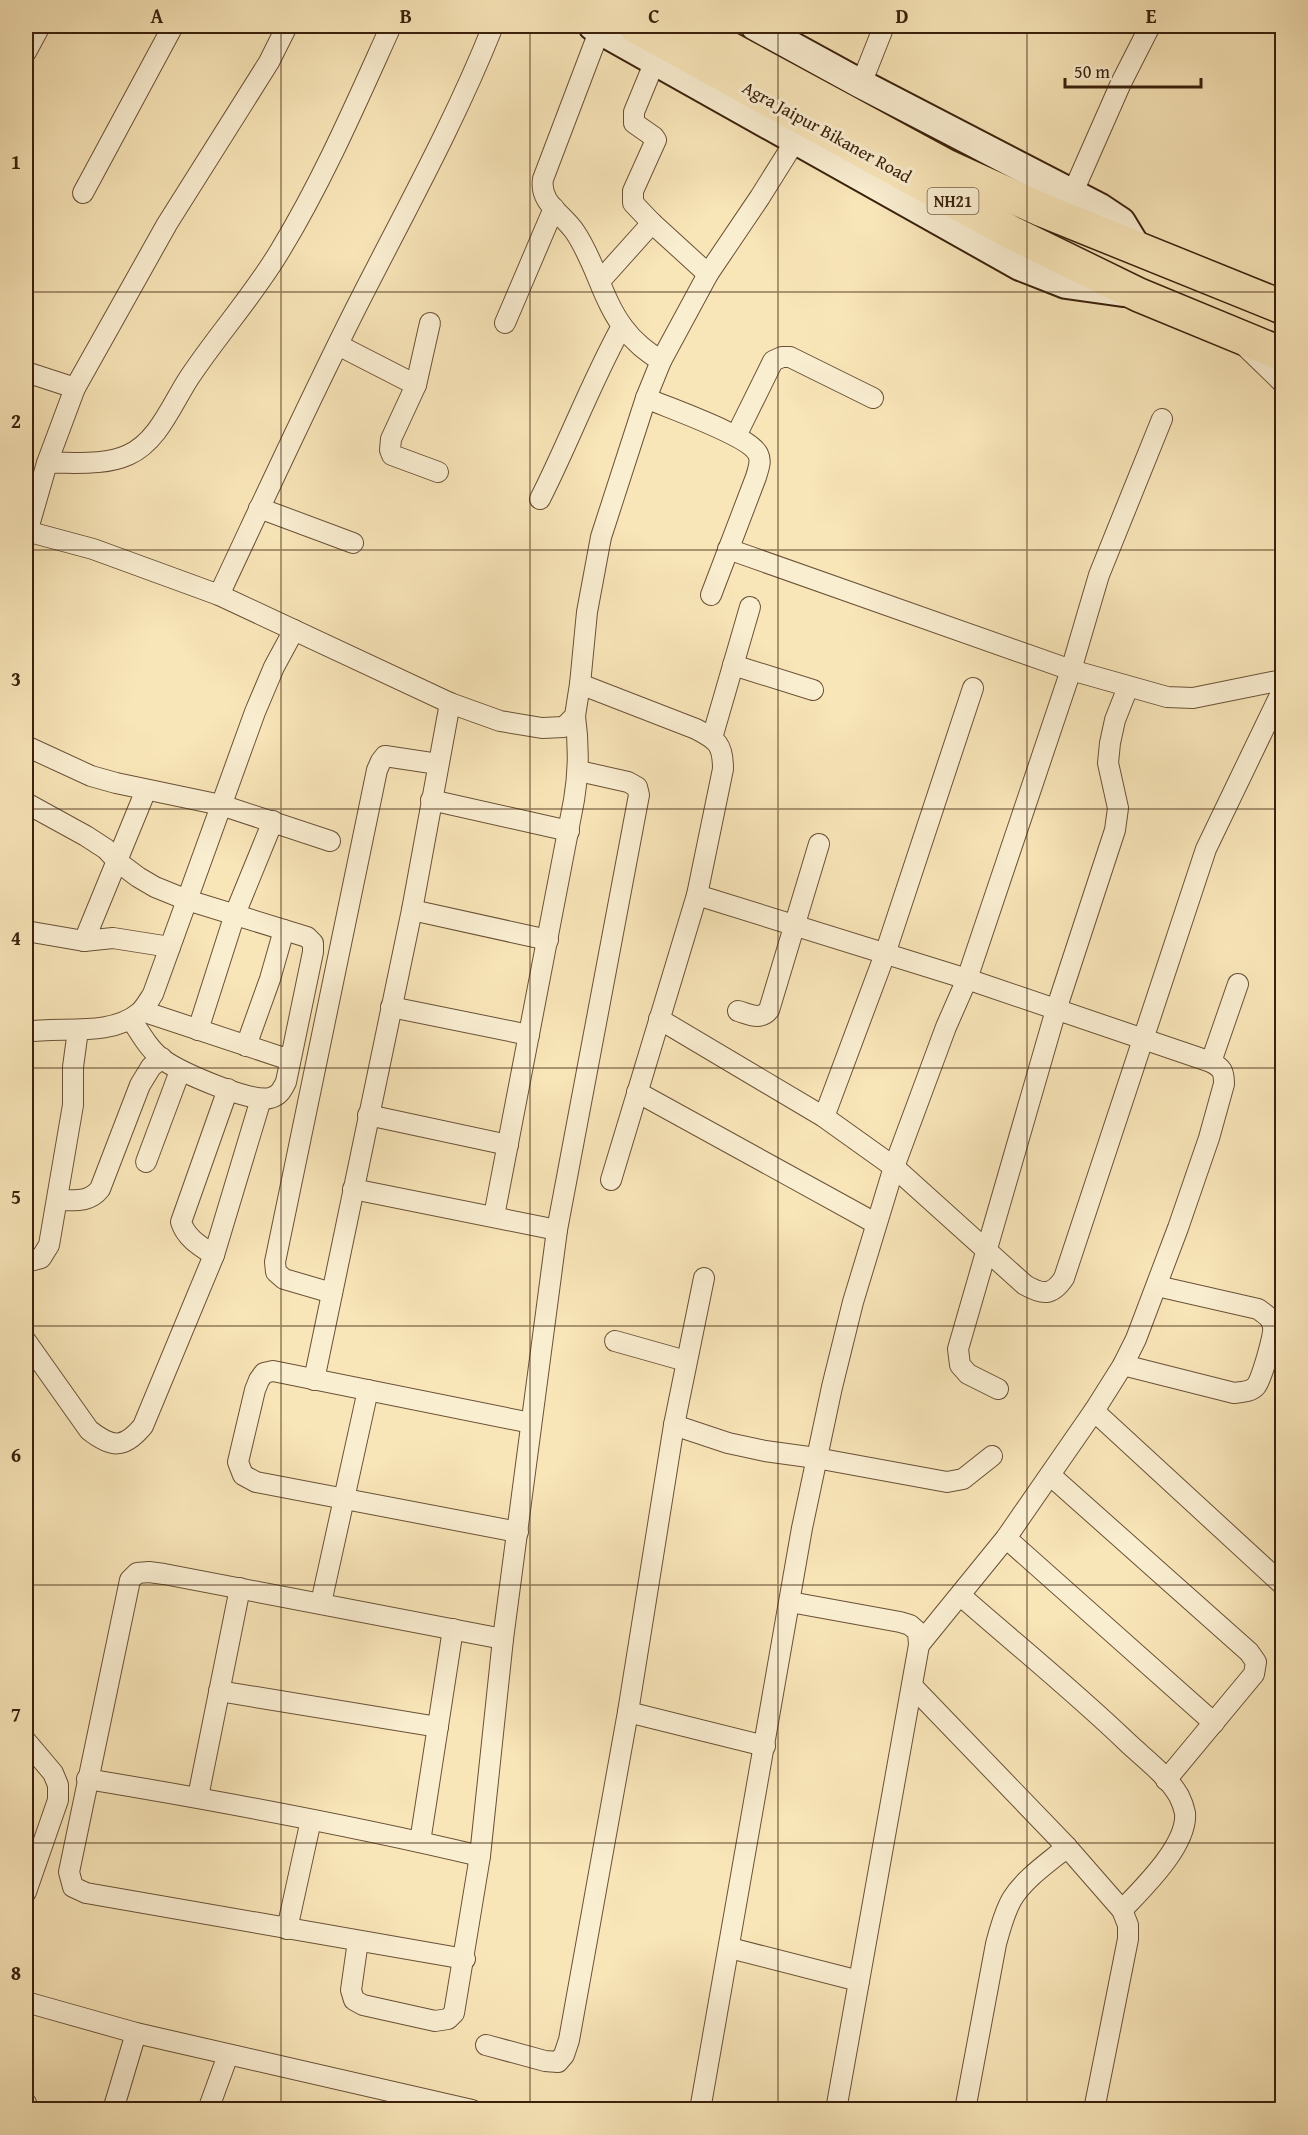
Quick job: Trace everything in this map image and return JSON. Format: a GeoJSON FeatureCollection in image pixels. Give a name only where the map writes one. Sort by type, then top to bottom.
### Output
{"type":"FeatureCollection","features":[{"type":"Feature","properties":{"kind":"highway","name":"Agra Jaipur Bikaner Road"},"geometry":{"type":"LineString","coordinates":[[636,26],[801,131],[1140,295],[1282,354]]}},
{"type":"Feature","properties":{"kind":"highway","name":"Agra Jaipur Bikaner Road"},"geometry":{"type":"LineString","coordinates":[[688,26],[946,166],[1042,210],[1282,307]]}},
{"type":"Feature","properties":{"kind":"street"},"geometry":{"type":"LineString","coordinates":[[26,52],[40,26]]}},
{"type":"Feature","properties":{"kind":"street"},"geometry":{"type":"LineString","coordinates":[[83,193],[174,26]]}},
{"type":"Feature","properties":{"kind":"street"},"geometry":{"type":"LineString","coordinates":[[287,26],[269,62],[167,224],[75,388],[47,463],[26,532],[93,549],[219,595],[450,703],[500,721],[542,728],[564,727],[574,716]]}},
{"type":"Feature","properties":{"kind":"street"},"geometry":{"type":"LineString","coordinates":[[47,463],[110,460],[128,455],[144,445],[158,429],[189,379],[260,282],[281,249],[316,187],[391,26]]}},
{"type":"Feature","properties":{"kind":"street"},"geometry":{"type":"LineString","coordinates":[[219,595],[302,415],[434,159],[493,26]]}},
{"type":"Feature","properties":{"kind":"street"},"geometry":{"type":"LineString","coordinates":[[755,26],[861,84],[1073,192],[1121,222],[1138,250]]}},
{"type":"Feature","properties":{"kind":"street"},"geometry":{"type":"LineString","coordinates":[[861,84],[884,26]]}},
{"type":"Feature","properties":{"kind":"street"},"geometry":{"type":"LineString","coordinates":[[1073,192],[1121,83],[1150,26]]}},
{"type":"Feature","properties":{"kind":"street"},"geometry":{"type":"LineString","coordinates":[[494,1216],[579,771],[579,743],[574,716],[580,684],[587,612],[601,537],[646,398],[661,361],[708,274],[801,131],[655,61],[597,27],[541,188],[544,197],[581,242],[622,326],[641,348],[661,361]]}},
{"type":"Feature","properties":{"kind":"street"},"geometry":{"type":"LineString","coordinates":[[655,61],[633,118],[634,123],[656,140],[632,197],[633,203],[708,274]]}},
{"type":"Feature","properties":{"kind":"street"},"geometry":{"type":"LineString","coordinates":[[505,323],[554,208]]}},
{"type":"Feature","properties":{"kind":"street"},"geometry":{"type":"LineString","coordinates":[[600,281],[652,223]]}},
{"type":"Feature","properties":{"kind":"street"},"geometry":{"type":"LineString","coordinates":[[430,323],[416,385],[391,439],[390,450],[392,456],[438,472]]}},
{"type":"Feature","properties":{"kind":"street"},"geometry":{"type":"LineString","coordinates":[[540,499],[562,455],[596,373],[622,326]]}},
{"type":"Feature","properties":{"kind":"street"},"geometry":{"type":"LineString","coordinates":[[1231,333],[1282,382]]}},
{"type":"Feature","properties":{"kind":"street"},"geometry":{"type":"LineString","coordinates":[[338,345],[416,385]]}},
{"type":"Feature","properties":{"kind":"street"},"geometry":{"type":"LineString","coordinates":[[736,436],[774,360],[782,357],[790,357],[873,398]]}},
{"type":"Feature","properties":{"kind":"street"},"geometry":{"type":"LineString","coordinates":[[26,372],[75,388]]}},
{"type":"Feature","properties":{"kind":"street"},"geometry":{"type":"LineString","coordinates":[[646,398],[736,436],[751,445],[758,455],[760,464],[711,595]]}},
{"type":"Feature","properties":{"kind":"street"},"geometry":{"type":"LineString","coordinates":[[700,2109],[816,1458],[850,1313],[875,1223],[946,1027],[967,979],[1071,670],[1103,564],[1162,419]]}},
{"type":"Feature","properties":{"kind":"street"},"geometry":{"type":"LineString","coordinates":[[259,508],[353,543]]}},
{"type":"Feature","properties":{"kind":"street"},"geometry":{"type":"LineString","coordinates":[[728,549],[1071,670],[1167,697],[1193,698],[1282,680]]}},
{"type":"Feature","properties":{"kind":"street"},"geometry":{"type":"LineString","coordinates":[[712,738],[750,607]]}},
{"type":"Feature","properties":{"kind":"street"},"geometry":{"type":"LineString","coordinates":[[26,1032],[45,1029],[78,1030],[117,1024],[136,1015],[153,994],[265,687],[294,630]]}},
{"type":"Feature","properties":{"kind":"street"},"geometry":{"type":"LineString","coordinates":[[733,665],[813,690]]}},
{"type":"Feature","properties":{"kind":"street"},"geometry":{"type":"LineString","coordinates":[[580,684],[696,729],[712,738],[720,746],[723,768],[697,895],[611,1180]]}},
{"type":"Feature","properties":{"kind":"street"},"geometry":{"type":"LineString","coordinates":[[998,1389],[968,1374],[960,1365],[958,1349],[1056,1010],[1115,831],[1118,808],[1108,763],[1115,720],[1128,687]]}},
{"type":"Feature","properties":{"kind":"street"},"geometry":{"type":"LineString","coordinates":[[824,1118],[885,954],[973,688]]}},
{"type":"Feature","properties":{"kind":"street"},"geometry":{"type":"LineString","coordinates":[[659,1019],[824,1118],[894,1167],[1025,1285],[1036,1292],[1048,1293],[1057,1289],[1064,1278],[1206,849],[1282,691]]}},
{"type":"Feature","properties":{"kind":"street"},"geometry":{"type":"LineString","coordinates":[[314,1380],[412,910],[450,703]]}},
{"type":"Feature","properties":{"kind":"street"},"geometry":{"type":"LineString","coordinates":[[26,746],[91,776],[221,805],[330,841]]}},
{"type":"Feature","properties":{"kind":"street"},"geometry":{"type":"LineString","coordinates":[[332,1293],[284,1279],[276,1272],[275,1262],[377,770],[385,756],[438,764]]}},
{"type":"Feature","properties":{"kind":"street"},"geometry":{"type":"LineString","coordinates":[[358,1941],[351,1990],[354,2000],[363,2005],[435,2021],[448,2019],[454,2013],[465,1959],[480,1856],[503,1639],[557,1230],[639,795],[637,787],[628,782],[579,771]]}},
{"type":"Feature","properties":{"kind":"street"},"geometry":{"type":"LineString","coordinates":[[84,941],[146,789]]}},
{"type":"Feature","properties":{"kind":"street"},"geometry":{"type":"LineString","coordinates":[[431,800],[569,831]]}},
{"type":"Feature","properties":{"kind":"street"},"geometry":{"type":"LineString","coordinates":[[26,803],[106,849],[118,862],[155,887],[187,900],[307,937],[313,943],[286,1082],[280,1094],[271,1098],[261,1099],[180,1071],[152,1050],[136,1015]]}},
{"type":"Feature","properties":{"kind":"street"},"geometry":{"type":"LineString","coordinates":[[198,1030],[235,914],[273,821]]}},
{"type":"Feature","properties":{"kind":"street"},"geometry":{"type":"LineString","coordinates":[[738,1011],[760,1017],[769,1010],[819,843]]}},
{"type":"Feature","properties":{"kind":"street"},"geometry":{"type":"LineString","coordinates":[[697,895],[967,979],[1210,1062],[1221,1068],[1224,1074],[1224,1084],[1195,1181],[1157,1286],[1123,1365],[1006,1538],[919,1645]]}},
{"type":"Feature","properties":{"kind":"street"},"geometry":{"type":"LineString","coordinates":[[412,910],[548,940]]}},
{"type":"Feature","properties":{"kind":"street"},"geometry":{"type":"LineString","coordinates":[[246,1046],[270,979],[284,930]]}},
{"type":"Feature","properties":{"kind":"street"},"geometry":{"type":"LineString","coordinates":[[26,932],[84,941],[113,938],[170,947]]}},
{"type":"Feature","properties":{"kind":"street"},"geometry":{"type":"LineString","coordinates":[[1210,1062],[1238,984]]}},
{"type":"Feature","properties":{"kind":"street"},"geometry":{"type":"LineString","coordinates":[[391,1007],[529,1035]]}},
{"type":"Feature","properties":{"kind":"street"},"geometry":{"type":"LineString","coordinates":[[136,1015],[198,1030],[290,1060]]}},
{"type":"Feature","properties":{"kind":"street"},"geometry":{"type":"LineString","coordinates":[[26,1262],[41,1258],[49,1245],[72,1105],[73,1067],[78,1030]]}},
{"type":"Feature","properties":{"kind":"street"},"geometry":{"type":"LineString","coordinates":[[58,1200],[86,1200],[94,1197],[100,1190],[145,1074],[162,1058]]}},
{"type":"Feature","properties":{"kind":"street"},"geometry":{"type":"LineString","coordinates":[[146,1162],[180,1071]]}},
{"type":"Feature","properties":{"kind":"street"},"geometry":{"type":"LineString","coordinates":[[214,1255],[184,1231],[181,1222],[228,1089]]}},
{"type":"Feature","properties":{"kind":"street"},"geometry":{"type":"LineString","coordinates":[[638,1092],[875,1223]]}},
{"type":"Feature","properties":{"kind":"street"},"geometry":{"type":"LineString","coordinates":[[26,1341],[89,1430],[112,1443],[123,1444],[133,1439],[143,1426],[214,1255],[261,1099]]}},
{"type":"Feature","properties":{"kind":"street"},"geometry":{"type":"LineString","coordinates":[[368,1115],[508,1145]]}},
{"type":"Feature","properties":{"kind":"street"},"geometry":{"type":"LineString","coordinates":[[353,1189],[557,1230]]}},
{"type":"Feature","properties":{"kind":"street"},"geometry":{"type":"LineString","coordinates":[[486,2045],[545,2061],[558,2062],[564,2055],[569,2040],[628,1712],[674,1425],[704,1278]]}},
{"type":"Feature","properties":{"kind":"street"},"geometry":{"type":"LineString","coordinates":[[1123,1365],[1234,1393],[1246,1392],[1256,1387],[1261,1376],[1274,1329],[1270,1318],[1258,1309],[1157,1286]]}},
{"type":"Feature","properties":{"kind":"street"},"geometry":{"type":"LineString","coordinates":[[615,1341],[686,1361]]}},
{"type":"Feature","properties":{"kind":"street"},"geometry":{"type":"LineString","coordinates":[[518,1532],[256,1482],[243,1475],[238,1462],[255,1390],[264,1372],[273,1371],[531,1424]]}},
{"type":"Feature","properties":{"kind":"street"},"geometry":{"type":"LineString","coordinates":[[321,1603],[368,1390]]}},
{"type":"Feature","properties":{"kind":"street"},"geometry":{"type":"LineString","coordinates":[[1094,1411],[1282,1584]]}},
{"type":"Feature","properties":{"kind":"street"},"geometry":{"type":"LineString","coordinates":[[674,1425],[728,1443],[765,1451],[947,1482],[963,1479],[992,1456]]}},
{"type":"Feature","properties":{"kind":"street"},"geometry":{"type":"LineString","coordinates":[[1050,1475],[1241,1644],[1256,1662],[1254,1674],[1166,1780]]}},
{"type":"Feature","properties":{"kind":"street"},"geometry":{"type":"LineString","coordinates":[[1006,1538],[1214,1723]]}},
{"type":"Feature","properties":{"kind":"street"},"geometry":{"type":"LineString","coordinates":[[465,1959],[86,1893],[73,1887],[69,1872],[130,1580],[137,1573],[149,1572],[240,1588],[503,1639]]}},
{"type":"Feature","properties":{"kind":"street"},"geometry":{"type":"LineString","coordinates":[[198,1797],[240,1588]]}},
{"type":"Feature","properties":{"kind":"street"},"geometry":{"type":"LineString","coordinates":[[961,1596],[1116,1732],[1166,1780],[1179,1796],[1185,1814],[1181,1833],[1158,1872],[1122,1910]]}},
{"type":"Feature","properties":{"kind":"street"},"geometry":{"type":"LineString","coordinates":[[790,1602],[909,1625],[918,1632],[919,1645],[912,1686],[836,2109]]}},
{"type":"Feature","properties":{"kind":"street"},"geometry":{"type":"LineString","coordinates":[[420,1842],[453,1629]]}},
{"type":"Feature","properties":{"kind":"street"},"geometry":{"type":"LineString","coordinates":[[912,1686],[1067,1847],[1122,1910],[1128,1925],[1128,1940],[1094,2109]]}},
{"type":"Feature","properties":{"kind":"street"},"geometry":{"type":"LineString","coordinates":[[219,1691],[438,1728]]}},
{"type":"Feature","properties":{"kind":"street"},"geometry":{"type":"LineString","coordinates":[[628,1712],[765,1746]]}},
{"type":"Feature","properties":{"kind":"street"},"geometry":{"type":"LineString","coordinates":[[26,1741],[53,1773],[58,1785],[58,1800],[26,1892]]}},
{"type":"Feature","properties":{"kind":"street"},"geometry":{"type":"LineString","coordinates":[[87,1779],[198,1797],[480,1856]]}},
{"type":"Feature","properties":{"kind":"street"},"geometry":{"type":"LineString","coordinates":[[287,1929],[311,1820]]}},
{"type":"Feature","properties":{"kind":"street"},"geometry":{"type":"LineString","coordinates":[[965,2109],[1002,1922],[1012,1899],[1027,1880],[1067,1847]]}},
{"type":"Feature","properties":{"kind":"street"},"geometry":{"type":"LineString","coordinates":[[730,1948],[859,1981]]}},
{"type":"Feature","properties":{"kind":"street"},"geometry":{"type":"LineString","coordinates":[[26,2002],[136,2033],[472,2109]]}},
{"type":"Feature","properties":{"kind":"street"},"geometry":{"type":"LineString","coordinates":[[113,2109],[136,2033]]}},
{"type":"Feature","properties":{"kind":"street"},"geometry":{"type":"LineString","coordinates":[[208,2109],[228,2055]]}},
{"type":"Feature","properties":{"kind":"street"},"geometry":{"type":"LineString","coordinates":[[26,2103],[28,2109]]}}]}
